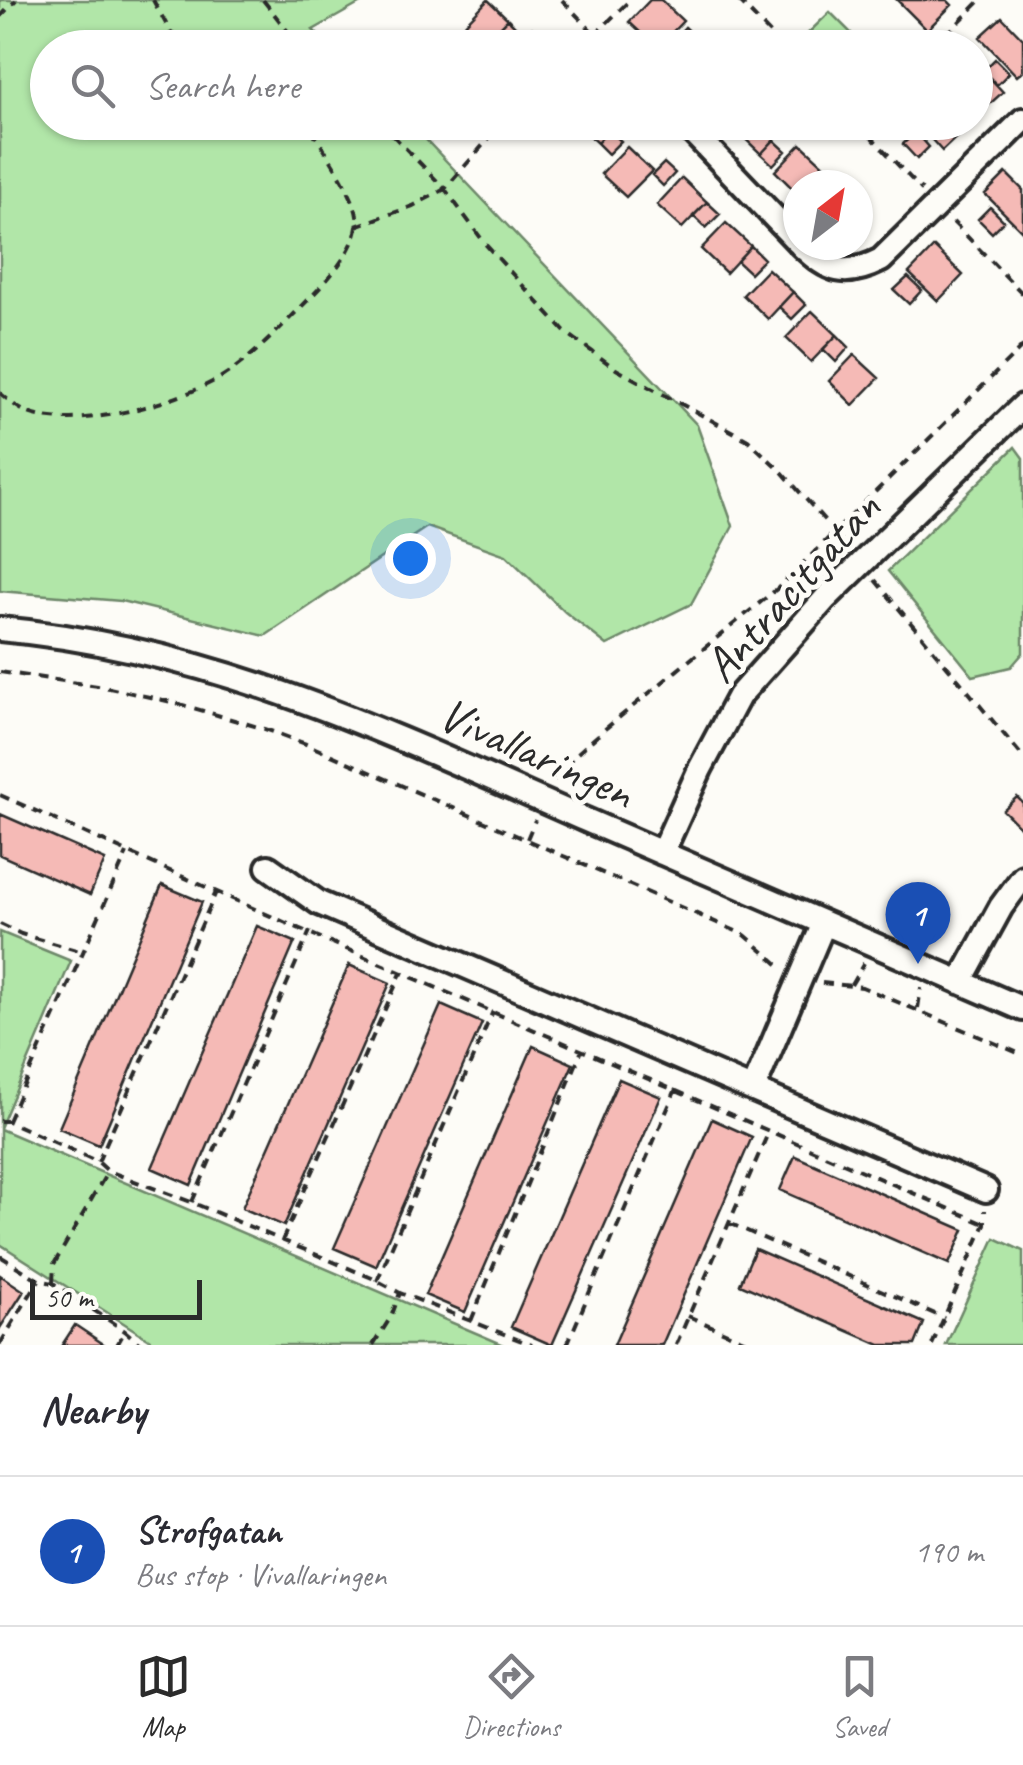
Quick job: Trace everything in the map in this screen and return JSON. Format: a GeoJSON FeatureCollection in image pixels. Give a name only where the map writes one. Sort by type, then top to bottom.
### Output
{"type":"FeatureCollection","features":[{"type":"Feature","properties":{"kind":"street"},"geometry":{"type":"LineString","coordinates":[[820,260],[830,269],[862,270],[881,260],[1023,120]]}},
{"type":"Feature","properties":{"kind":"street"},"geometry":{"type":"LineString","coordinates":[[700,140],[783,225]]}},
{"type":"Feature","properties":{"kind":"street","name":"Antracitgatan"},"geometry":{"type":"LineString","coordinates":[[662,853],[739,696],[826,598],[1023,406]]}},
{"type":"Feature","properties":{"kind":"street","name":"Vivallaringen"},"geometry":{"type":"LineString","coordinates":[[0,629],[120,646],[259,683],[330,708],[1023,1009]]}},
{"type":"Feature","properties":{"kind":"street"},"geometry":{"type":"LineString","coordinates":[[268,866],[320,903],[986,1190]]}},
{"type":"Feature","properties":{"kind":"street"},"geometry":{"type":"LineString","coordinates":[[960,982],[1001,907],[1023,877]]}},
{"type":"Feature","properties":{"kind":"street"},"geometry":{"type":"LineString","coordinates":[[753,1090],[824,923]]}},
{"type":"Feature","properties":{"kind":"path"},"geometry":{"type":"LineString","coordinates":[[0,17],[16,0]]}},
{"type":"Feature","properties":{"kind":"path"},"geometry":{"type":"LineString","coordinates":[[153,0],[170,30]]}},
{"type":"Feature","properties":{"kind":"path"},"geometry":{"type":"LineString","coordinates":[[263,0],[286,30]]}},
{"type":"Feature","properties":{"kind":"path"},"geometry":{"type":"LineString","coordinates":[[562,0],[591,30]]}},
{"type":"Feature","properties":{"kind":"path"},"geometry":{"type":"LineString","coordinates":[[599,30],[630,0]]}},
{"type":"Feature","properties":{"kind":"path"},"geometry":{"type":"LineString","coordinates":[[738,0],[767,30]]}},
{"type":"Feature","properties":{"kind":"path"},"geometry":{"type":"LineString","coordinates":[[951,30],[982,0]]}},
{"type":"Feature","properties":{"kind":"path"},"geometry":{"type":"LineString","coordinates":[[0,393],[26,412],[63,420],[123,412],[222,376],[272,337],[330,278],[350,245],[358,218],[334,164],[318,140]]}},
{"type":"Feature","properties":{"kind":"path"},"geometry":{"type":"LineString","coordinates":[[397,140],[564,330],[616,369],[748,440],[783,473],[854,554]]}},
{"type":"Feature","properties":{"kind":"path"},"geometry":{"type":"LineString","coordinates":[[356,226],[413,206],[444,190],[487,140]]}},
{"type":"Feature","properties":{"kind":"path"},"geometry":{"type":"LineString","coordinates":[[527,840],[543,800],[572,757],[778,588],[1023,346]]}},
{"type":"Feature","properties":{"kind":"path"},"geometry":{"type":"LineString","coordinates":[[872,576],[1023,757]]}},
{"type":"Feature","properties":{"kind":"path"},"geometry":{"type":"LineString","coordinates":[[0,672],[105,687],[265,729],[745,935],[776,965],[789,970]]}},
{"type":"Feature","properties":{"kind":"path"},"geometry":{"type":"LineString","coordinates":[[0,795],[309,933],[984,1224]]}},
{"type":"Feature","properties":{"kind":"path"},"geometry":{"type":"LineString","coordinates":[[8,1121],[126,853]]}},
{"type":"Feature","properties":{"kind":"path"},"geometry":{"type":"LineString","coordinates":[[98,1162],[216,892]]}},
{"type":"Feature","properties":{"kind":"path"},"geometry":{"type":"LineString","coordinates":[[0,924],[83,952]]}},
{"type":"Feature","properties":{"kind":"path"},"geometry":{"type":"LineString","coordinates":[[192,1202],[309,933]]}},
{"type":"Feature","properties":{"kind":"path"},"geometry":{"type":"LineString","coordinates":[[850,986],[868,955]]}},
{"type":"Feature","properties":{"kind":"path"},"geometry":{"type":"LineString","coordinates":[[282,1241],[402,972]]}},
{"type":"Feature","properties":{"kind":"path"},"geometry":{"type":"LineString","coordinates":[[918,1010],[922,978]]}},
{"type":"Feature","properties":{"kind":"path"},"geometry":{"type":"LineString","coordinates":[[812,979],[829,986],[862,987],[1023,1055]]}},
{"type":"Feature","properties":{"kind":"path"},"geometry":{"type":"LineString","coordinates":[[378,1280],[493,1011]]}},
{"type":"Feature","properties":{"kind":"path"},"geometry":{"type":"LineString","coordinates":[[471,1321],[582,1050]]}},
{"type":"Feature","properties":{"kind":"path"},"geometry":{"type":"LineString","coordinates":[[567,1345],[676,1090]]}},
{"type":"Feature","properties":{"kind":"path"},"geometry":{"type":"LineString","coordinates":[[0,1121],[8,1121],[98,1162],[108,1171],[192,1202],[378,1280],[400,1293],[532,1345]]}},
{"type":"Feature","properties":{"kind":"path"},"geometry":{"type":"LineString","coordinates":[[676,1345],[769,1131]]}},
{"type":"Feature","properties":{"kind":"path"},"geometry":{"type":"LineString","coordinates":[[52,1283],[54,1264],[108,1171]]}},
{"type":"Feature","properties":{"kind":"path"},"geometry":{"type":"LineString","coordinates":[[932,1345],[984,1224],[986,1190]]}},
{"type":"Feature","properties":{"kind":"path"},"geometry":{"type":"LineString","coordinates":[[729,1222],[944,1318]]}},
{"type":"Feature","properties":{"kind":"path"},"geometry":{"type":"LineString","coordinates":[[0,1256],[39,1280],[52,1283],[141,1345]]}},
{"type":"Feature","properties":{"kind":"path"},"geometry":{"type":"LineString","coordinates":[[0,1344],[39,1280]]}},
{"type":"Feature","properties":{"kind":"path"},"geometry":{"type":"LineString","coordinates":[[373,1345],[391,1317],[400,1293]]}},
{"type":"Feature","properties":{"kind":"path"},"geometry":{"type":"LineString","coordinates":[[688,1316],[755,1345]]}},
{"type":"Feature","properties":{"kind":"path"},"geometry":{"type":"LineString","coordinates":[[116,1345],[125,1331]]}},
{"type":"Feature","properties":{"kind":"green space"},"geometry":{"type":"Polygon","coordinates":[[[0,0],[366,0],[313,30],[30,30],[30,140],[426,140],[697,425],[733,526],[691,604],[607,645],[565,612],[506,555],[427,527],[265,636],[121,601],[0,591],[0,0]]]}},
{"type":"Feature","properties":{"kind":"green space"},"geometry":{"type":"Polygon","coordinates":[[[830,12],[848,30],[811,30],[830,12]]]}},
{"type":"Feature","properties":{"kind":"green space"},"geometry":{"type":"Polygon","coordinates":[[[1015,447],[1023,458],[1023,653],[1011,667],[973,676],[888,571],[1015,447]]]}},
{"type":"Feature","properties":{"kind":"green space"},"geometry":{"type":"Polygon","coordinates":[[[0,932],[71,961],[0,1128],[0,932]]]}},
{"type":"Feature","properties":{"kind":"green space"},"geometry":{"type":"Polygon","coordinates":[[[0,1129],[504,1345],[158,1345],[0,1244],[0,1129]]]}},
{"type":"Feature","properties":{"kind":"green space"},"geometry":{"type":"Polygon","coordinates":[[[995,1238],[1023,1251],[1023,1345],[946,1345],[995,1238]]]}},
{"type":"Feature","properties":{"kind":"building"},"geometry":{"type":"Polygon","coordinates":[[[488,0],[508,19],[497,30],[459,30],[488,0]]]}},
{"type":"Feature","properties":{"kind":"building"},"geometry":{"type":"Polygon","coordinates":[[[650,0],[661,0],[683,21],[674,30],[638,30],[629,22],[650,0]]]}},
{"type":"Feature","properties":{"kind":"building"},"geometry":{"type":"Polygon","coordinates":[[[897,0],[947,0],[952,5],[927,30],[897,0]]]}},
{"type":"Feature","properties":{"kind":"building"},"geometry":{"type":"Polygon","coordinates":[[[1002,17],[1023,39],[1023,71],[1017,76],[993,51],[993,30],[988,30],[1002,17]]]}},
{"type":"Feature","properties":{"kind":"building"},"geometry":{"type":"Polygon","coordinates":[[[508,19],[519,30],[497,30],[508,19]]]}},
{"type":"Feature","properties":{"kind":"building"},"geometry":{"type":"Polygon","coordinates":[[[993,61],[1009,73],[997,85],[993,81],[993,61]]]}},
{"type":"Feature","properties":{"kind":"building"},"geometry":{"type":"Polygon","coordinates":[[[993,81],[1003,92],[993,101],[993,81]]]}},
{"type":"Feature","properties":{"kind":"building"},"geometry":{"type":"Polygon","coordinates":[[[600,140],[621,141],[608,154],[597,143],[600,140]]]}},
{"type":"Feature","properties":{"kind":"building"},"geometry":{"type":"Polygon","coordinates":[[[746,140],[774,140],[761,154],[746,140]]]}},
{"type":"Feature","properties":{"kind":"building"},"geometry":{"type":"Polygon","coordinates":[[[774,140],[786,151],[773,165],[761,154],[774,140]]]}},
{"type":"Feature","properties":{"kind":"building"},"geometry":{"type":"Polygon","coordinates":[[[907,140],[923,140],[929,147],[917,159],[903,144],[907,140]]]}},
{"type":"Feature","properties":{"kind":"building"},"geometry":{"type":"Polygon","coordinates":[[[932,140],[954,140],[942,151],[932,140]]]}},
{"type":"Feature","properties":{"kind":"building"},"geometry":{"type":"Polygon","coordinates":[[[801,144],[829,170],[783,170],[783,179],[775,171],[801,144]]]}},
{"type":"Feature","properties":{"kind":"building"},"geometry":{"type":"Polygon","coordinates":[[[627,147],[652,171],[626,197],[601,174],[627,147]]]}},
{"type":"Feature","properties":{"kind":"building"},"geometry":{"type":"Polygon","coordinates":[[[664,163],[675,173],[663,186],[652,175],[664,163]]]}},
{"type":"Feature","properties":{"kind":"building"},"geometry":{"type":"Polygon","coordinates":[[[1006,173],[1023,190],[1023,232],[985,194],[1006,173]]]}},
{"type":"Feature","properties":{"kind":"building"},"geometry":{"type":"Polygon","coordinates":[[[682,178],[707,202],[682,228],[657,205],[682,178]]]}},
{"type":"Feature","properties":{"kind":"building"},"geometry":{"type":"Polygon","coordinates":[[[707,202],[720,214],[706,228],[693,216],[707,202]]]}},
{"type":"Feature","properties":{"kind":"building"},"geometry":{"type":"Polygon","coordinates":[[[990,207],[1004,221],[992,233],[978,219],[990,207]]]}},
{"type":"Feature","properties":{"kind":"building"},"geometry":{"type":"Polygon","coordinates":[[[726,223],[751,246],[726,273],[701,249],[726,223]]]}},
{"type":"Feature","properties":{"kind":"building"},"geometry":{"type":"Polygon","coordinates":[[[751,246],[764,259],[750,273],[737,261],[751,246]]]}},
{"type":"Feature","properties":{"kind":"building"},"geometry":{"type":"Polygon","coordinates":[[[934,247],[963,275],[938,301],[909,273],[934,247]]]}},
{"type":"Feature","properties":{"kind":"building"},"geometry":{"type":"Polygon","coordinates":[[[768,269],[793,292],[768,319],[743,295],[768,269]]]}},
{"type":"Feature","properties":{"kind":"building"},"geometry":{"type":"Polygon","coordinates":[[[908,277],[922,290],[909,304],[894,290],[908,277]]]}},
{"type":"Feature","properties":{"kind":"building"},"geometry":{"type":"Polygon","coordinates":[[[793,292],[806,305],[792,319],[779,307],[793,292]]]}},
{"type":"Feature","properties":{"kind":"building"},"geometry":{"type":"Polygon","coordinates":[[[812,311],[837,335],[811,362],[786,338],[812,311]]]}},
{"type":"Feature","properties":{"kind":"building"},"geometry":{"type":"Polygon","coordinates":[[[837,335],[849,347],[836,362],[823,349],[837,335]]]}},
{"type":"Feature","properties":{"kind":"building"},"geometry":{"type":"Polygon","coordinates":[[[854,355],[879,378],[853,405],[829,381],[854,355]]]}},
{"type":"Feature","properties":{"kind":"building"},"geometry":{"type":"Polygon","coordinates":[[[1017,797],[1023,803],[1023,830],[1003,810],[1017,797]]]}},
{"type":"Feature","properties":{"kind":"building"},"geometry":{"type":"Polygon","coordinates":[[[0,814],[105,860],[90,895],[0,855],[0,814]]]}},
{"type":"Feature","properties":{"kind":"building"},"geometry":{"type":"Polygon","coordinates":[[[162,885],[202,902],[99,1145],[59,1128],[162,885]]]}},
{"type":"Feature","properties":{"kind":"building"},"geometry":{"type":"Polygon","coordinates":[[[257,926],[295,942],[191,1185],[152,1168],[257,926]]]}},
{"type":"Feature","properties":{"kind":"building"},"geometry":{"type":"Polygon","coordinates":[[[349,965],[390,983],[284,1226],[242,1208],[349,965]]]}},
{"type":"Feature","properties":{"kind":"building"},"geometry":{"type":"Polygon","coordinates":[[[441,1005],[482,1023],[376,1266],[334,1248],[441,1005]]]}},
{"type":"Feature","properties":{"kind":"building"},"geometry":{"type":"Polygon","coordinates":[[[533,1046],[573,1064],[465,1312],[425,1295],[533,1046]]]}},
{"type":"Feature","properties":{"kind":"building"},"geometry":{"type":"Polygon","coordinates":[[[619,1079],[661,1097],[552,1345],[511,1327],[619,1079]]]}},
{"type":"Feature","properties":{"kind":"building"},"geometry":{"type":"Polygon","coordinates":[[[712,1119],[752,1137],[662,1345],[614,1345],[712,1119]]]}},
{"type":"Feature","properties":{"kind":"building"},"geometry":{"type":"Polygon","coordinates":[[[795,1156],[964,1230],[949,1264],[780,1190],[795,1156]]]}},
{"type":"Feature","properties":{"kind":"building"},"geometry":{"type":"Polygon","coordinates":[[[755,1249],[924,1323],[915,1345],[880,1345],[740,1284],[755,1249]]]}},
{"type":"Feature","properties":{"kind":"building"},"geometry":{"type":"Polygon","coordinates":[[[0,1275],[24,1291],[0,1328],[0,1275]]]}},
{"type":"Feature","properties":{"kind":"building"},"geometry":{"type":"Polygon","coordinates":[[[75,1325],[105,1345],[62,1345],[75,1325]]]}},
{"type":"Feature","properties":{"kind":"place","name":"Strofgatan"},"geometry":{"type":"Point","coordinates":[918,964]}}]}
